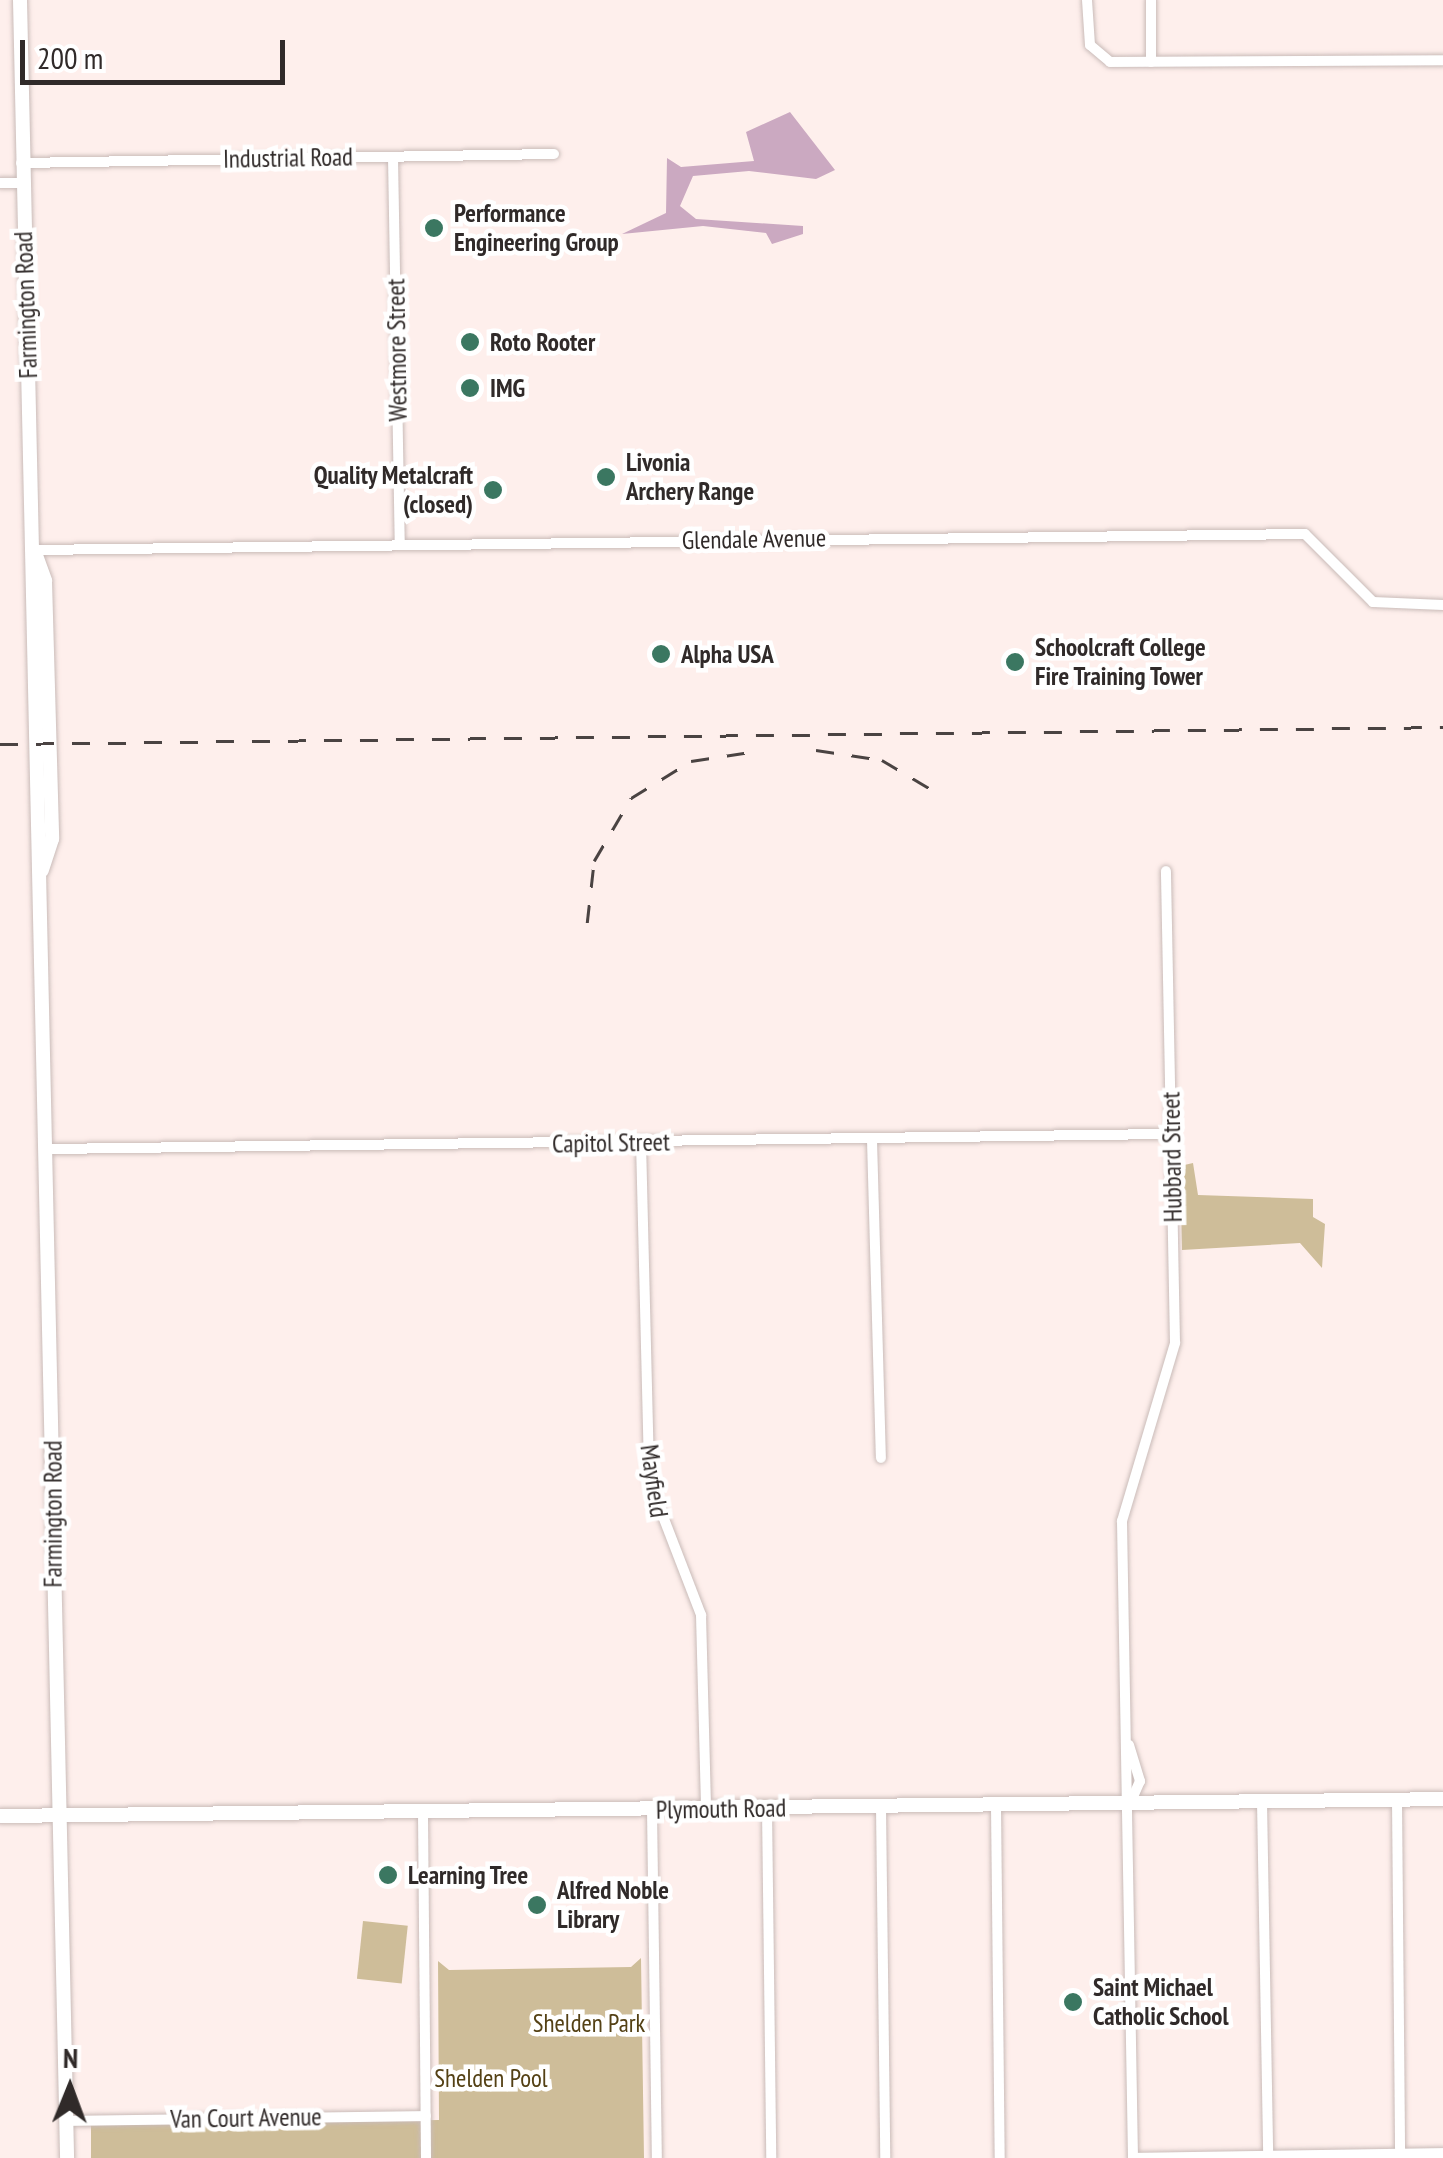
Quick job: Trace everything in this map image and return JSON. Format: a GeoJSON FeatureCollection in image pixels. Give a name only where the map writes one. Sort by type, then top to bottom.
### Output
{"type":"FeatureCollection","features":[{"type":"Feature","properties":{"kind":"main road","name":"Farmington Road"},"geometry":{"type":"LineString","coordinates":[[20,0],[21,163],[34,550],[46,599],[52,839],[42,870],[67,2158]]}},
{"type":"Feature","properties":{"kind":"main road","name":"Plymouth Road"},"geometry":{"type":"LineString","coordinates":[[0,1816],[1443,1799]]}},
{"type":"Feature","properties":{"kind":"street"},"geometry":{"type":"LineString","coordinates":[[1087,0],[1090,44],[1116,62],[1443,60]]}},
{"type":"Feature","properties":{"kind":"street"},"geometry":{"type":"LineString","coordinates":[[1150,0],[1151,62]]}},
{"type":"Feature","properties":{"kind":"street","name":"Industrial Road"},"geometry":{"type":"LineString","coordinates":[[21,163],[554,154]]}},
{"type":"Feature","properties":{"kind":"street","name":"Westmore Street"},"geometry":{"type":"LineString","coordinates":[[393,157],[400,544]]}},
{"type":"Feature","properties":{"kind":"street"},"geometry":{"type":"LineString","coordinates":[[0,182],[22,182]]}},
{"type":"Feature","properties":{"kind":"street","name":"Glendale Avenue"},"geometry":{"type":"LineString","coordinates":[[34,550],[1305,534],[1332,551],[1373,602],[1443,604]]}},
{"type":"Feature","properties":{"kind":"street","name":"Hubbard Street"},"geometry":{"type":"LineString","coordinates":[[1129,1745],[1122,1521],[1175,1342],[1166,871]]}},
{"type":"Feature","properties":{"kind":"street","name":"Capitol Street"},"geometry":{"type":"LineString","coordinates":[[50,1149],[1171,1134]]}},
{"type":"Feature","properties":{"kind":"street"},"geometry":{"type":"LineString","coordinates":[[872,1140],[880,1458]]}},
{"type":"Feature","properties":{"kind":"street","name":"Mayfield"},"geometry":{"type":"LineString","coordinates":[[641,1142],[649,1480],[701,1615],[706,1809]]}},
{"type":"Feature","properties":{"kind":"street"},"geometry":{"type":"LineString","coordinates":[[1129,1745],[1140,1781],[1130,1803]]}},
{"type":"Feature","properties":{"kind":"street"},"geometry":{"type":"LineString","coordinates":[[1129,1745],[1120,1780],[1130,1803],[1133,2158],[1443,2154]]}},
{"type":"Feature","properties":{"kind":"street"},"geometry":{"type":"LineString","coordinates":[[1397,1800],[1400,2156]]}},
{"type":"Feature","properties":{"kind":"street"},"geometry":{"type":"LineString","coordinates":[[1262,1801],[1268,2157]]}},
{"type":"Feature","properties":{"kind":"street"},"geometry":{"type":"LineString","coordinates":[[996,1805],[1000,2158]]}},
{"type":"Feature","properties":{"kind":"street"},"geometry":{"type":"LineString","coordinates":[[881,1807],[886,2158]]}},
{"type":"Feature","properties":{"kind":"street"},"geometry":{"type":"LineString","coordinates":[[767,1808],[771,2158]]}},
{"type":"Feature","properties":{"kind":"street"},"geometry":{"type":"LineString","coordinates":[[652,1810],[657,2158]]}},
{"type":"Feature","properties":{"kind":"street"},"geometry":{"type":"LineString","coordinates":[[422,1813],[426,2158]]}},
{"type":"Feature","properties":{"kind":"street","name":"Van Court Avenue"},"geometry":{"type":"LineString","coordinates":[[66,2121],[426,2116]]}},
{"type":"Feature","properties":{"kind":"green space"},"geometry":{"type":"Polygon","coordinates":[[[1193,1163],[1198,1195],[1313,1199],[1313,1217],[1325,1224],[1322,1268],[1300,1243],[1182,1250],[1180,1166],[1193,1163]]]}},
{"type":"Feature","properties":{"kind":"green space"},"geometry":{"type":"Polygon","coordinates":[[[363,1921],[408,1926],[402,1983],[357,1979],[363,1921]]]}},
{"type":"Feature","properties":{"kind":"green space","name":"Shelden Park"},"geometry":{"type":"Polygon","coordinates":[[[641,1958],[644,2158],[91,2158],[91,2125],[439,2120],[438,1961],[449,1970],[631,1967],[641,1958]]]}},
{"type":"Feature","properties":{"kind":"shaded area"},"geometry":{"type":"Polygon","coordinates":[[[790,112],[835,170],[816,179],[749,171],[693,176],[680,206],[696,219],[803,226],[803,234],[772,244],[766,233],[703,226],[622,234],[666,213],[667,158],[681,167],[754,161],[746,132],[790,112]]]}},
{"type":"Feature","properties":{"kind":"railway"},"geometry":{"type":"LineString","coordinates":[[0,744],[1443,727]]}},
{"type":"Feature","properties":{"kind":"railway"},"geometry":{"type":"LineString","coordinates":[[816,750],[882,760],[939,794]]}},
{"type":"Feature","properties":{"kind":"railway"},"geometry":{"type":"LineString","coordinates":[[587,923],[594,861],[631,798],[691,761],[750,752]]}},
{"type":"Feature","properties":{"kind":"place","name":"Performance Engineering Group"},"geometry":{"type":"Point","coordinates":[434,228]}},
{"type":"Feature","properties":{"kind":"place","name":"Roto Rooter"},"geometry":{"type":"Point","coordinates":[470,342]}},
{"type":"Feature","properties":{"kind":"place","name":"IMG"},"geometry":{"type":"Point","coordinates":[470,388]}},
{"type":"Feature","properties":{"kind":"place","name":"Livonia Archery Range"},"geometry":{"type":"Point","coordinates":[606,477]}},
{"type":"Feature","properties":{"kind":"place","name":"Quality Metalcraft (closed)"},"geometry":{"type":"Point","coordinates":[493,490]}},
{"type":"Feature","properties":{"kind":"place","name":"Alpha USA"},"geometry":{"type":"Point","coordinates":[661,654]}},
{"type":"Feature","properties":{"kind":"place","name":"Schoolcraft College Fire Training Tower"},"geometry":{"type":"Point","coordinates":[1015,662]}},
{"type":"Feature","properties":{"kind":"place","name":"Learning Tree"},"geometry":{"type":"Point","coordinates":[388,1875]}},
{"type":"Feature","properties":{"kind":"place","name":"Alfred Noble Library"},"geometry":{"type":"Point","coordinates":[537,1905]}},
{"type":"Feature","properties":{"kind":"place","name":"Saint Michael Catholic School"},"geometry":{"type":"Point","coordinates":[1073,2002]}},
{"type":"Feature","properties":{"kind":"park label","name":"Shelden Pool"},"geometry":{"type":"Point","coordinates":[491,2078]}}]}
